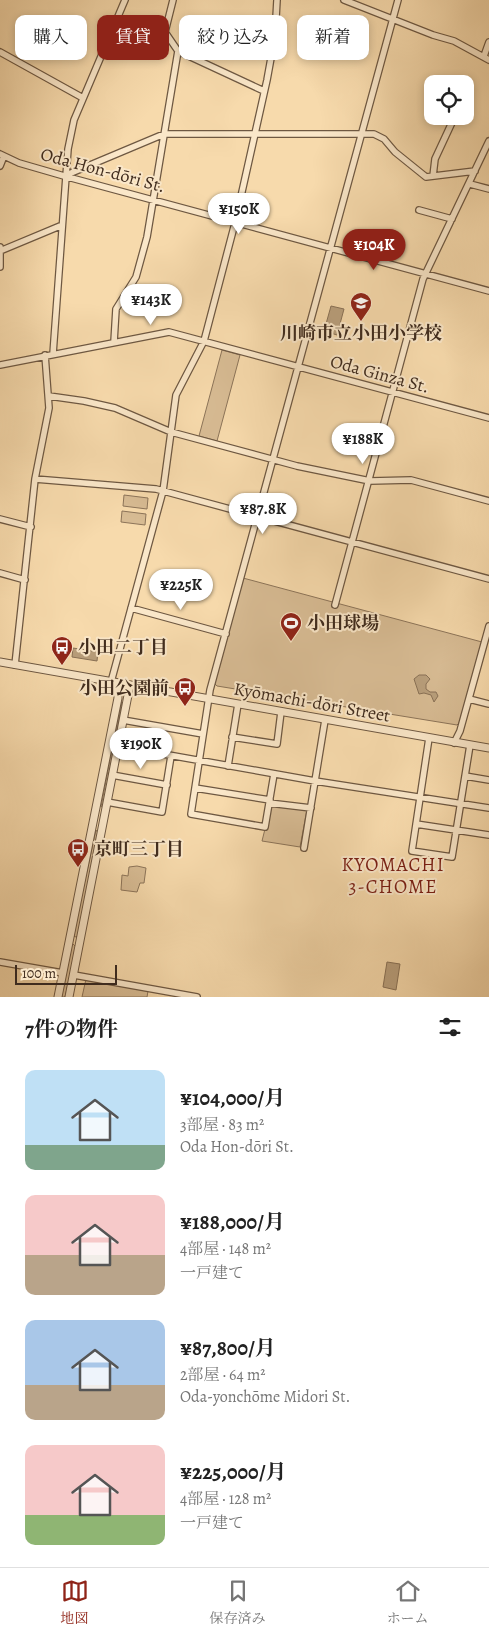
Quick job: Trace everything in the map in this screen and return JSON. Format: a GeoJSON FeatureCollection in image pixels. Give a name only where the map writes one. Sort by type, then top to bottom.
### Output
{"type":"FeatureCollection","features":[{"type":"Feature","properties":{"kind":"street"},"geometry":{"type":"LineString","coordinates":[[53,354],[64,176],[74,120],[125,0]]}},
{"type":"Feature","properties":{"kind":"street"},"geometry":{"type":"LineString","coordinates":[[173,0],[165,32],[178,51],[264,91]]}},
{"type":"Feature","properties":{"kind":"street"},"geometry":{"type":"LineString","coordinates":[[58,997],[118,698],[114,683],[131,608],[163,491],[176,394],[204,341],[256,133],[274,36],[277,0]]}},
{"type":"Feature","properties":{"kind":"street"},"geometry":{"type":"LineString","coordinates":[[344,0],[454,41],[486,58],[489,42]]}},
{"type":"Feature","properties":{"kind":"street"},"geometry":{"type":"LineString","coordinates":[[274,774],[265,827],[191,814],[208,699],[398,0]]}},
{"type":"Feature","properties":{"kind":"street"},"geometry":{"type":"LineString","coordinates":[[114,342],[116,309],[138,272],[154,200],[178,51]]}},
{"type":"Feature","properties":{"kind":"street"},"geometry":{"type":"LineString","coordinates":[[0,52],[83,98]]}},
{"type":"Feature","properties":{"kind":"street"},"geometry":{"type":"LineString","coordinates":[[432,176],[435,160],[452,125]]}},
{"type":"Feature","properties":{"kind":"street"},"geometry":{"type":"LineString","coordinates":[[64,176],[164,134],[362,132],[374,134],[384,139],[395,152],[426,178],[475,171]]}},
{"type":"Feature","properties":{"kind":"street"},"geometry":{"type":"LineString","coordinates":[[335,605],[425,274],[470,184],[489,141]]}},
{"type":"Feature","properties":{"kind":"street"},"geometry":{"type":"LineString","coordinates":[[0,166],[2,155]]}},
{"type":"Feature","properties":{"kind":"street","name":"Oda Hon-dōri St."},"geometry":{"type":"LineString","coordinates":[[2,155],[64,176],[489,291]]}},
{"type":"Feature","properties":{"kind":"street"},"geometry":{"type":"LineString","coordinates":[[470,184],[489,189]]}},
{"type":"Feature","properties":{"kind":"street"},"geometry":{"type":"LineString","coordinates":[[419,210],[452,219]]}},
{"type":"Feature","properties":{"kind":"street"},"geometry":{"type":"LineString","coordinates":[[0,251],[60,226]]}},
{"type":"Feature","properties":{"kind":"street"},"geometry":{"type":"LineString","coordinates":[[0,247],[0,267]]}},
{"type":"Feature","properties":{"kind":"street","name":"Oda Ginza St."},"geometry":{"type":"LineString","coordinates":[[0,365],[169,332],[489,418]]}},
{"type":"Feature","properties":{"kind":"street"},"geometry":{"type":"LineString","coordinates":[[14,665],[35,479],[49,408],[45,355]]}},
{"type":"Feature","properties":{"kind":"street"},"geometry":{"type":"LineString","coordinates":[[49,396],[115,408],[171,432],[273,460],[370,480],[411,480],[489,501]]}},
{"type":"Feature","properties":{"kind":"street"},"geometry":{"type":"LineString","coordinates":[[35,479],[163,491],[489,579]]}},
{"type":"Feature","properties":{"kind":"street"},"geometry":{"type":"LineString","coordinates":[[0,519],[31,527]]}},
{"type":"Feature","properties":{"kind":"street"},"geometry":{"type":"LineString","coordinates":[[0,573],[25,580]]}},
{"type":"Feature","properties":{"kind":"street"},"geometry":{"type":"LineString","coordinates":[[131,608],[226,634]]}},
{"type":"Feature","properties":{"kind":"street"},"geometry":{"type":"LineString","coordinates":[[454,742],[469,699],[489,626]]}},
{"type":"Feature","properties":{"kind":"street"},"geometry":{"type":"LineString","coordinates":[[0,662],[114,683]]}},
{"type":"Feature","properties":{"kind":"street","name":"Kyōmachi-dōri Street"},"geometry":{"type":"LineString","coordinates":[[114,683],[489,748]]}},
{"type":"Feature","properties":{"kind":"street"},"geometry":{"type":"LineString","coordinates":[[69,997],[130,685]]}},
{"type":"Feature","properties":{"kind":"street"},"geometry":{"type":"LineString","coordinates":[[469,699],[489,704]]}},
{"type":"Feature","properties":{"kind":"street"},"geometry":{"type":"LineString","coordinates":[[228,766],[238,704]]}},
{"type":"Feature","properties":{"kind":"street"},"geometry":{"type":"LineString","coordinates":[[232,737],[276,744],[281,712]]}},
{"type":"Feature","properties":{"kind":"street"},"geometry":{"type":"LineString","coordinates":[[123,720],[203,734]]}},
{"type":"Feature","properties":{"kind":"street"},"geometry":{"type":"LineString","coordinates":[[304,848],[325,720]]}},
{"type":"Feature","properties":{"kind":"street"},"geometry":{"type":"LineString","coordinates":[[429,738],[412,851],[452,858],[470,746]]}},
{"type":"Feature","properties":{"kind":"street"},"geometry":{"type":"LineString","coordinates":[[118,746],[315,781],[489,808]]}},
{"type":"Feature","properties":{"kind":"street"},"geometry":{"type":"LineString","coordinates":[[107,802],[162,812],[172,756]]}},
{"type":"Feature","properties":{"kind":"street"},"geometry":{"type":"LineString","coordinates":[[112,775],[167,785]]}},
{"type":"Feature","properties":{"kind":"street"},"geometry":{"type":"LineString","coordinates":[[465,776],[489,780]]}},
{"type":"Feature","properties":{"kind":"street"},"geometry":{"type":"LineString","coordinates":[[195,788],[311,808]]}},
{"type":"Feature","properties":{"kind":"street"},"geometry":{"type":"LineString","coordinates":[[416,824],[489,835]]}},
{"type":"Feature","properties":{"kind":"street"},"geometry":{"type":"LineString","coordinates":[[0,962],[63,973]]}},
{"type":"Feature","properties":{"kind":"street"},"geometry":{"type":"LineString","coordinates":[[74,975],[197,997]]}},
{"type":"Feature","properties":{"kind":"shaded area"},"geometry":{"type":"Polygon","coordinates":[[[331,306],[344,309],[337,335],[324,331],[331,306]]]}},
{"type":"Feature","properties":{"kind":"shaded area"},"geometry":{"type":"Polygon","coordinates":[[[222,350],[240,355],[217,441],[199,436],[222,350]]]}},
{"type":"Feature","properties":{"kind":"shaded area"},"geometry":{"type":"Polygon","coordinates":[[[124,495],[148,498],[147,509],[123,506],[124,495]]]}},
{"type":"Feature","properties":{"kind":"shaded area"},"geometry":{"type":"Polygon","coordinates":[[[122,511],[146,514],[145,525],[121,522],[122,511]]]}},
{"type":"Feature","properties":{"kind":"shaded area"},"geometry":{"type":"Polygon","coordinates":[[[243,578],[482,642],[459,723],[457,725],[217,686],[214,683],[243,578]]]}},
{"type":"Feature","properties":{"kind":"shaded area"},"geometry":{"type":"Polygon","coordinates":[[[73,648],[98,652],[97,661],[72,657],[73,648]]]}},
{"type":"Feature","properties":{"kind":"shaded area"},"geometry":{"type":"Polygon","coordinates":[[[419,675],[426,675],[430,679],[426,684],[426,689],[430,692],[436,692],[438,696],[434,702],[431,695],[419,694],[414,679],[419,675]]]}},
{"type":"Feature","properties":{"kind":"shaded area"},"geometry":{"type":"Polygon","coordinates":[[[121,703],[103,806],[101,807],[121,703]]]}},
{"type":"Feature","properties":{"kind":"shaded area"},"geometry":{"type":"Polygon","coordinates":[[[271,805],[307,810],[300,847],[262,841],[271,805]]]}},
{"type":"Feature","properties":{"kind":"shaded area"},"geometry":{"type":"Polygon","coordinates":[[[96,830],[98,833],[78,936],[75,937],[73,935],[96,830]]]}},
{"type":"Feature","properties":{"kind":"shaded area"},"geometry":{"type":"Polygon","coordinates":[[[129,867],[146,868],[144,883],[140,883],[137,892],[121,890],[122,875],[128,876],[129,867]]]}},
{"type":"Feature","properties":{"kind":"shaded area"},"geometry":{"type":"Polygon","coordinates":[[[72,943],[76,947],[65,997],[61,997],[72,943]]]}},
{"type":"Feature","properties":{"kind":"shaded area"},"geometry":{"type":"Polygon","coordinates":[[[387,962],[400,964],[396,990],[383,987],[387,962]]]}},
{"type":"Feature","properties":{"kind":"shaded area"},"geometry":{"type":"Polygon","coordinates":[[[86,979],[148,991],[147,997],[82,997],[86,979]]]}},
{"type":"Feature","properties":{"kind":"place","name":"川崎市立小田小学校"},"geometry":{"type":"Point","coordinates":[361,322]}},
{"type":"Feature","properties":{"kind":"place","name":"小田球場"},"geometry":{"type":"Point","coordinates":[291,642]}},
{"type":"Feature","properties":{"kind":"place","name":"小田二丁目"},"geometry":{"type":"Point","coordinates":[62,666]}},
{"type":"Feature","properties":{"kind":"place","name":"小田公園前"},"geometry":{"type":"Point","coordinates":[185,707]}},
{"type":"Feature","properties":{"kind":"place","name":"京町三丁目"},"geometry":{"type":"Point","coordinates":[78,868]}},
{"type":"Feature","properties":{"kind":"district","name":"KYOMACHI 3-CHOME"},"geometry":{"type":"Point","coordinates":[393,876]}}]}
